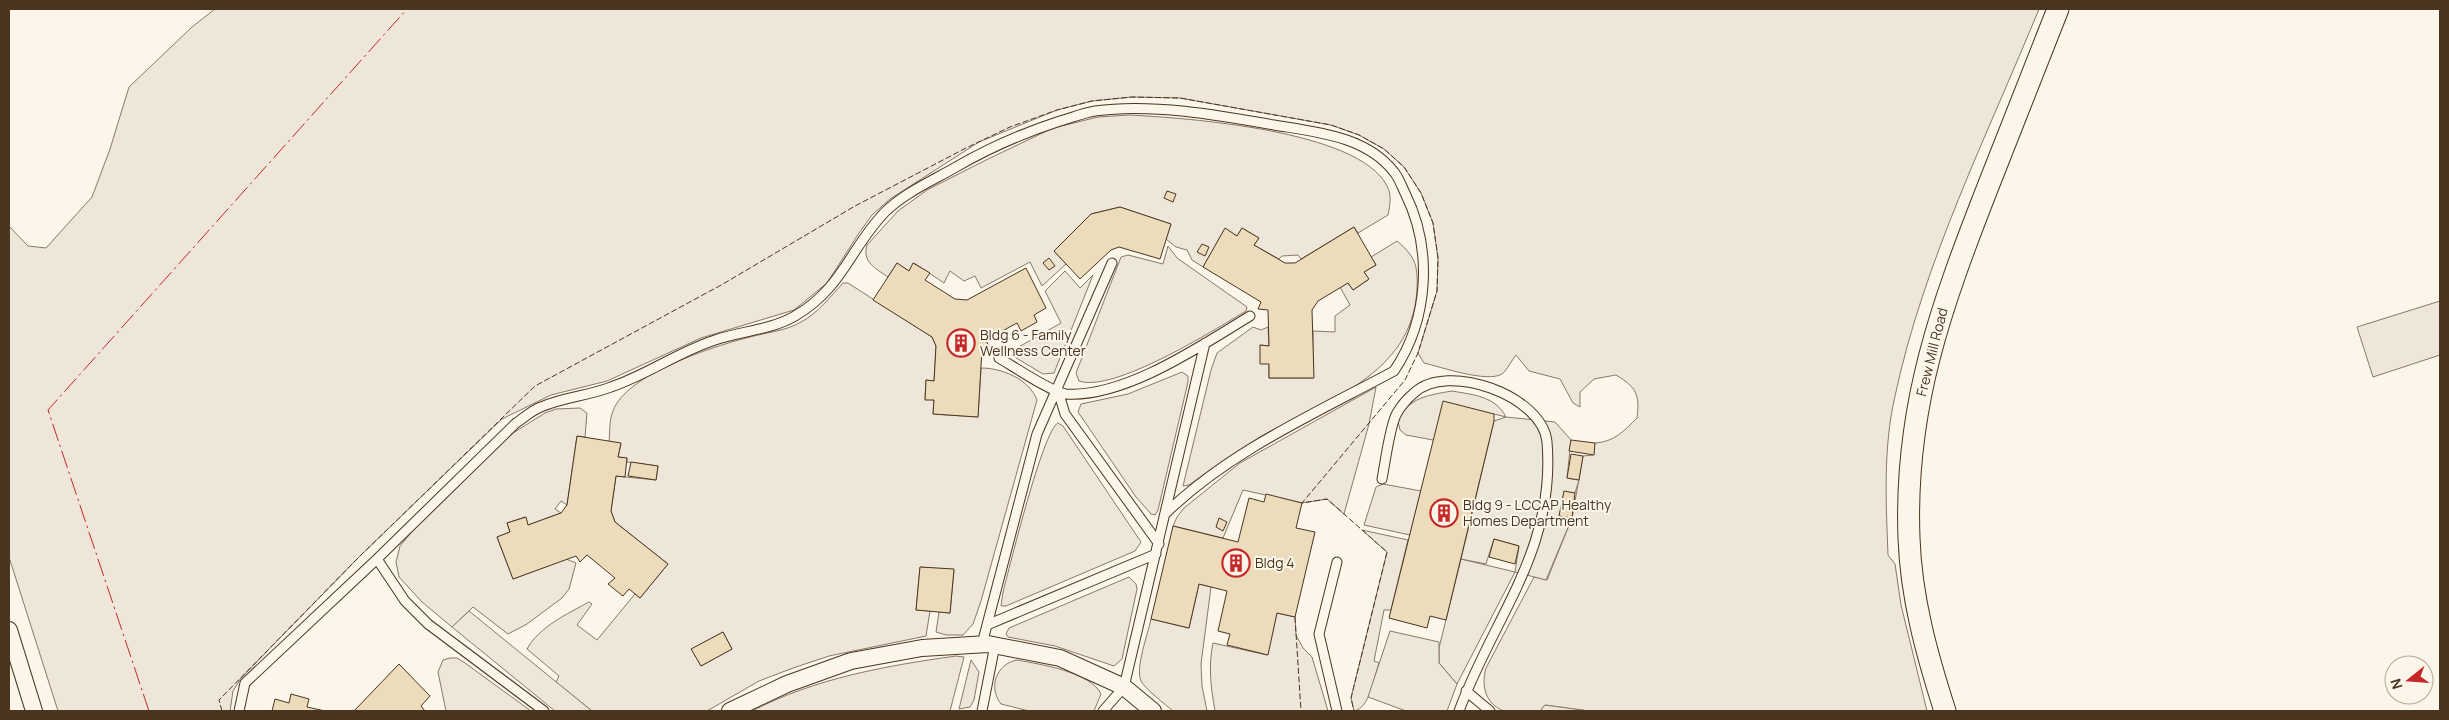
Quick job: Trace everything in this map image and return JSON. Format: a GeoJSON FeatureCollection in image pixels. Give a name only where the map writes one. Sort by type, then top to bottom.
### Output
{"type":"FeatureCollection","features":[{"type":"Feature","properties":{"kind":"street","name":"Frew Mill Road"},"geometry":{"type":"LineString","coordinates":[[1944,711],[1928,657],[1914,590],[1909,540],[1909,497],[1913,437],[1927,364],[1953,275],[2058,9]]}},
{"type":"Feature","properties":{"kind":"street"},"geometry":{"type":"LineString","coordinates":[[9,630],[34,711]]}},
{"type":"Feature","properties":{"kind":"street"},"geometry":{"type":"LineString","coordinates":[[730,711],[786,684],[851,662],[922,648],[988,645],[1060,658],[1124,687],[1153,711]]}},
{"type":"Feature","properties":{"kind":"lane"},"geometry":{"type":"LineString","coordinates":[[239,711],[245,683],[516,423],[540,407],[610,388],[672,357],[716,339],[761,328],[794,317],[822,297],[846,270],[865,237],[885,212],[901,198],[1012,137],[1091,111],[1122,108],[1189,112],[1250,121],[1356,142],[1395,172],[1416,216],[1425,267],[1418,313],[1405,354],[1394,371],[1277,435],[1228,465],[1183,496],[1166,513]]}},
{"type":"Feature","properties":{"kind":"lane"},"geometry":{"type":"LineString","coordinates":[[982,711],[988,645],[987,625],[1037,434],[1058,391],[1112,263]]}},
{"type":"Feature","properties":{"kind":"lane"},"geometry":{"type":"LineString","coordinates":[[999,358],[1065,394],[1114,386],[1145,376],[1250,316]]}},
{"type":"Feature","properties":{"kind":"lane"},"geometry":{"type":"LineString","coordinates":[[1103,711],[1124,687],[1205,343]]}},
{"type":"Feature","properties":{"kind":"lane"},"geometry":{"type":"LineString","coordinates":[[1382,479],[1396,414],[1415,391],[1430,383],[1459,380],[1505,392],[1534,415],[1547,440],[1547,497],[1537,542],[1519,586],[1495,629],[1466,691],[1459,711]]}},
{"type":"Feature","properties":{"kind":"lane"},"geometry":{"type":"LineString","coordinates":[[1058,391],[1065,414],[1159,544]]}},
{"type":"Feature","properties":{"kind":"lane"},"geometry":{"type":"LineString","coordinates":[[987,625],[1156,554]]}},
{"type":"Feature","properties":{"kind":"lane"},"geometry":{"type":"LineString","coordinates":[[376,559],[405,600],[428,624],[544,711]]}},
{"type":"Feature","properties":{"kind":"lane"},"geometry":{"type":"LineString","coordinates":[[1336,562],[1319,634],[1337,711]]}},
{"type":"Feature","properties":{"kind":"lane"},"geometry":{"type":"LineString","coordinates":[[1466,691],[1490,711]]}},
{"type":"Feature","properties":{"kind":"shaded area"},"geometry":{"type":"Polygon","coordinates":[[[215,9],[2039,9],[1958,200],[1922,296],[1907,346],[1891,416],[1886,475],[1888,555],[1895,564],[1901,605],[1927,711],[1589,711],[1545,705],[1540,711],[1508,712],[1492,704],[1484,687],[1486,668],[1534,577],[1547,580],[1572,518],[1583,456],[1593,455],[1595,443],[1608,441],[1637,418],[1638,403],[1635,392],[1628,383],[1616,375],[1594,379],[1580,392],[1580,407],[1573,403],[1560,379],[1529,371],[1516,355],[1502,374],[1486,377],[1452,371],[1424,363],[1418,353],[1437,291],[1438,258],[1433,223],[1421,193],[1404,167],[1384,149],[1359,135],[1331,125],[1180,98],[1132,97],[1092,101],[1057,110],[979,142],[890,199],[872,215],[827,283],[794,310],[701,338],[607,381],[551,395],[502,419],[359,557],[241,678],[233,691],[230,711],[58,711],[9,557],[9,226],[28,246],[46,248],[92,197],[110,149],[129,87],[192,27],[215,9]]]}},
{"type":"Feature","properties":{"kind":"shaded area"},"geometry":{"type":"Polygon","coordinates":[[[1129,115],[1229,124],[1308,140],[1343,152],[1370,167],[1387,186],[1390,196],[1388,215],[1358,233],[1354,227],[1301,259],[1298,255],[1282,256],[1279,259],[1254,245],[1259,238],[1242,228],[1237,236],[1225,229],[1203,267],[1192,260],[1187,250],[1176,247],[1166,239],[1171,224],[1120,207],[1091,214],[1054,251],[1066,264],[1042,286],[1030,262],[981,288],[975,276],[964,281],[950,271],[944,283],[914,263],[909,271],[897,263],[888,277],[868,260],[866,256],[867,245],[898,211],[927,190],[1053,128],[1098,117],[1129,115]]]}},
{"type":"Feature","properties":{"kind":"shaded area"},"geometry":{"type":"Polygon","coordinates":[[[1397,241],[1415,262],[1417,290],[1411,320],[1399,344],[1382,365],[1361,382],[1337,397],[1262,436],[1189,485],[1183,486],[1211,370],[1217,353],[1253,327],[1261,330],[1268,327],[1269,346],[1260,345],[1269,364],[1269,378],[1313,378],[1313,331],[1335,332],[1335,316],[1350,305],[1340,287],[1348,283],[1353,290],[1368,280],[1364,272],[1376,265],[1371,257],[1397,241]]]}},
{"type":"Feature","properties":{"kind":"shaded area"},"geometry":{"type":"Polygon","coordinates":[[[1168,246],[1177,258],[1247,307],[1246,311],[1188,345],[1139,369],[1115,378],[1095,382],[1079,381],[1076,373],[1121,257],[1128,255],[1163,264],[1168,246]]]}},
{"type":"Feature","properties":{"kind":"shaded area"},"geometry":{"type":"Polygon","coordinates":[[[1065,271],[1080,288],[1093,275],[1054,373],[1043,374],[1008,353],[1061,323],[1045,291],[1065,271]]]}},
{"type":"Feature","properties":{"kind":"shaded area"},"geometry":{"type":"Polygon","coordinates":[[[843,283],[848,283],[932,337],[936,346],[934,381],[926,380],[925,399],[934,400],[933,414],[978,417],[981,368],[997,370],[1014,376],[1028,386],[1037,400],[973,624],[963,635],[946,635],[936,632],[939,612],[950,613],[954,570],[920,567],[916,610],[930,611],[926,636],[829,656],[793,668],[759,681],[707,711],[592,711],[556,682],[559,676],[527,649],[532,641],[546,628],[589,602],[592,604],[577,625],[597,640],[635,594],[640,598],[668,564],[615,522],[611,511],[616,476],[656,480],[658,466],[627,462],[627,458],[618,457],[621,444],[609,442],[610,422],[613,411],[621,398],[635,385],[673,364],[715,347],[795,325],[813,314],[843,283]],[[723,632],[692,649],[701,666],[732,649],[723,632]]]}},
{"type":"Feature","properties":{"kind":"shaded area"},"geometry":{"type":"Polygon","coordinates":[[[2440,301],[2440,355],[2373,377],[2357,327],[2440,301]]]}},
{"type":"Feature","properties":{"kind":"shaded area"},"geometry":{"type":"Polygon","coordinates":[[[1182,372],[1188,376],[1188,382],[1158,510],[1155,515],[1151,514],[1136,497],[1078,412],[1081,404],[1128,394],[1182,372]]]}},
{"type":"Feature","properties":{"kind":"shaded area"},"geometry":{"type":"Polygon","coordinates":[[[1376,387],[1369,424],[1344,514],[1327,499],[1302,503],[1243,490],[1223,538],[1173,526],[1184,508],[1240,463],[1376,387]]]}},
{"type":"Feature","properties":{"kind":"shaded area"},"geometry":{"type":"Polygon","coordinates":[[[1452,391],[1476,395],[1490,401],[1506,417],[1494,414],[1433,440],[1406,435],[1400,430],[1398,421],[1402,413],[1413,402],[1427,396],[1452,391]]]}},
{"type":"Feature","properties":{"kind":"shaded area"},"geometry":{"type":"Polygon","coordinates":[[[580,408],[587,413],[585,437],[577,436],[567,505],[561,501],[555,509],[561,513],[528,525],[525,517],[507,523],[510,532],[497,537],[513,579],[566,559],[576,563],[569,589],[562,598],[527,624],[508,634],[473,607],[452,627],[422,602],[399,577],[396,562],[400,546],[420,522],[513,433],[545,413],[556,409],[580,408]]]}},
{"type":"Feature","properties":{"kind":"shaded area"},"geometry":{"type":"Polygon","coordinates":[[[1506,417],[1555,422],[1571,440],[1567,478],[1579,480],[1575,493],[1564,492],[1560,516],[1572,518],[1546,580],[1515,572],[1519,546],[1494,539],[1486,564],[1461,559],[1494,421],[1506,417]]]}},
{"type":"Feature","properties":{"kind":"shaded area"},"geometry":{"type":"Polygon","coordinates":[[[1058,423],[1063,426],[1141,542],[1135,551],[1006,606],[1001,606],[1012,557],[1036,473],[1044,449],[1058,423]]]}},
{"type":"Feature","properties":{"kind":"shaded area"},"geometry":{"type":"Polygon","coordinates":[[[1383,484],[1421,491],[1410,535],[1364,525],[1376,487],[1383,484]]]}},
{"type":"Feature","properties":{"kind":"shaded area"},"geometry":{"type":"Polygon","coordinates":[[[1362,530],[1408,540],[1391,610],[1384,610],[1374,661],[1379,663],[1373,684],[1364,704],[1354,711],[1351,698],[1387,552],[1362,530]]]}},
{"type":"Feature","properties":{"kind":"shaded area"},"geometry":{"type":"Polygon","coordinates":[[[1461,559],[1515,572],[1457,684],[1439,663],[1439,648],[1461,559]]]}},
{"type":"Feature","properties":{"kind":"shaded area"},"geometry":{"type":"Polygon","coordinates":[[[1129,577],[1136,584],[1137,589],[1122,659],[1114,666],[1055,646],[1008,637],[1006,634],[1009,628],[1129,577]]]}},
{"type":"Feature","properties":{"kind":"shaded area"},"geometry":{"type":"Polygon","coordinates":[[[1199,584],[1211,587],[1201,664],[1202,686],[1207,711],[1173,711],[1143,685],[1140,675],[1141,660],[1151,619],[1189,628],[1199,584]]]}},
{"type":"Feature","properties":{"kind":"shaded area"},"geometry":{"type":"Polygon","coordinates":[[[469,611],[592,711],[555,711],[452,627],[469,611]]]}},
{"type":"Feature","properties":{"kind":"shaded area"},"geometry":{"type":"Polygon","coordinates":[[[1277,613],[1295,617],[1296,635],[1303,648],[1312,657],[1328,711],[1215,711],[1211,677],[1213,643],[1267,655],[1277,613]]]}},
{"type":"Feature","properties":{"kind":"shaded area"},"geometry":{"type":"Polygon","coordinates":[[[1390,631],[1439,642],[1439,663],[1457,684],[1447,711],[1406,711],[1368,697],[1390,631]]]}},
{"type":"Feature","properties":{"kind":"shaded area"},"geometry":{"type":"Polygon","coordinates":[[[956,656],[964,657],[950,711],[752,711],[801,690],[851,675],[903,664],[956,656]]]}},
{"type":"Feature","properties":{"kind":"shaded area"},"geometry":{"type":"Polygon","coordinates":[[[457,658],[465,663],[531,711],[446,711],[438,672],[443,660],[457,658]]]}},
{"type":"Feature","properties":{"kind":"shaded area"},"geometry":{"type":"Polygon","coordinates":[[[971,660],[979,672],[974,700],[970,707],[959,709],[971,660]]]}},
{"type":"Feature","properties":{"kind":"shaded area"},"geometry":{"type":"Polygon","coordinates":[[[1017,660],[1064,670],[1087,680],[1101,694],[1094,711],[1029,711],[1001,704],[995,691],[996,678],[1004,666],[1017,660]]]}},
{"type":"Feature","properties":{"kind":"shaded area"},"geometry":{"type":"Polygon","coordinates":[[[1545,705],[1589,711],[1540,711],[1545,705]]]}},
{"type":"Feature","properties":{"kind":"building"},"geometry":{"type":"Polygon","coordinates":[[[1167,191],[1176,194],[1173,202],[1164,198],[1167,191]]]}},
{"type":"Feature","properties":{"kind":"building"},"geometry":{"type":"Polygon","coordinates":[[[1120,207],[1171,224],[1160,259],[1119,247],[1111,250],[1080,279],[1054,251],[1091,214],[1120,207]]]}},
{"type":"Feature","properties":{"kind":"building"},"geometry":{"type":"Polygon","coordinates":[[[1354,227],[1376,265],[1364,272],[1369,279],[1353,290],[1348,283],[1318,301],[1312,310],[1314,378],[1269,378],[1269,364],[1260,364],[1260,345],[1269,346],[1268,310],[1258,309],[1261,302],[1203,267],[1225,228],[1237,236],[1242,228],[1259,238],[1254,245],[1285,263],[1295,263],[1354,227]]]}},
{"type":"Feature","properties":{"kind":"building"},"geometry":{"type":"Polygon","coordinates":[[[1202,244],[1209,247],[1205,256],[1197,252],[1202,244]]]}},
{"type":"Feature","properties":{"kind":"building"},"geometry":{"type":"Polygon","coordinates":[[[1049,258],[1055,266],[1049,270],[1043,263],[1049,258]]]}},
{"type":"Feature","properties":{"kind":"building","name":"Bldg 6 - Family Wellness Center"},"geometry":{"type":"Polygon","coordinates":[[[897,263],[909,271],[913,263],[930,273],[925,280],[955,299],[967,300],[1026,268],[1046,308],[1034,315],[1037,322],[1021,331],[1017,323],[986,340],[990,349],[982,349],[978,417],[933,414],[934,400],[925,400],[926,380],[934,381],[936,346],[932,337],[873,300],[897,263]]]}},
{"type":"Feature","properties":{"kind":"building","name":"Bldg 9 - LCCAP Healthy Homes Department"},"geometry":{"type":"Polygon","coordinates":[[[1443,401],[1494,414],[1494,421],[1446,620],[1430,616],[1427,628],[1389,618],[1443,401]]]}},
{"type":"Feature","properties":{"kind":"building"},"geometry":{"type":"Polygon","coordinates":[[[577,436],[621,443],[618,457],[627,458],[625,477],[616,476],[611,511],[615,522],[668,564],[640,598],[629,589],[623,596],[608,584],[615,578],[587,555],[580,562],[576,556],[513,579],[497,537],[510,532],[507,523],[526,517],[528,525],[561,513],[567,505],[577,436]]]}},
{"type":"Feature","properties":{"kind":"building"},"geometry":{"type":"Polygon","coordinates":[[[1571,440],[1595,443],[1594,455],[1569,451],[1571,440]]]}},
{"type":"Feature","properties":{"kind":"building"},"geometry":{"type":"Polygon","coordinates":[[[1571,454],[1583,456],[1579,480],[1567,478],[1571,454]]]}},
{"type":"Feature","properties":{"kind":"building"},"geometry":{"type":"Polygon","coordinates":[[[631,462],[658,466],[656,480],[628,476],[631,462]]]}},
{"type":"Feature","properties":{"kind":"building"},"geometry":{"type":"Polygon","coordinates":[[[1564,491],[1575,493],[1572,518],[1559,516],[1564,491]]]}},
{"type":"Feature","properties":{"kind":"building","name":"Bldg 4"},"geometry":{"type":"Polygon","coordinates":[[[1266,494],[1302,503],[1296,528],[1315,532],[1295,617],[1277,613],[1268,655],[1227,645],[1230,634],[1218,631],[1227,591],[1199,584],[1189,628],[1151,619],[1173,526],[1238,542],[1249,498],[1264,502],[1266,494]]]}},
{"type":"Feature","properties":{"kind":"building"},"geometry":{"type":"Polygon","coordinates":[[[1219,518],[1227,522],[1223,531],[1216,527],[1219,518]]]}},
{"type":"Feature","properties":{"kind":"building"},"geometry":{"type":"Polygon","coordinates":[[[1494,539],[1519,546],[1515,564],[1489,557],[1494,539]]]}},
{"type":"Feature","properties":{"kind":"building"},"geometry":{"type":"Polygon","coordinates":[[[920,567],[954,569],[950,613],[916,610],[920,567]]]}},
{"type":"Feature","properties":{"kind":"building"},"geometry":{"type":"Polygon","coordinates":[[[723,632],[732,649],[701,666],[691,649],[723,632]]]}},
{"type":"Feature","properties":{"kind":"building"},"geometry":{"type":"Polygon","coordinates":[[[399,664],[430,696],[421,706],[425,711],[354,711],[399,664]]]}},
{"type":"Feature","properties":{"kind":"building"},"geometry":{"type":"Polygon","coordinates":[[[291,694],[309,699],[307,707],[325,711],[272,711],[275,699],[289,703],[291,694]]]}},
{"type":"Feature","properties":{"kind":"fence"},"geometry":{"type":"LineString","coordinates":[[222,711],[219,700],[359,557],[535,386],[723,284],[855,206],[964,149],[1010,127],[1057,110],[1092,101],[1132,97],[1180,98],[1331,125],[1359,135],[1384,149],[1404,167],[1421,193],[1433,223],[1438,258],[1437,291],[1418,353],[1405,380],[1302,503],[1327,499],[1387,552],[1351,698],[1354,711]]}},
{"type":"Feature","properties":{"kind":"fence"},"geometry":{"type":"LineString","coordinates":[[1295,617],[1301,711]]}},
{"type":"Feature","properties":{"kind":"power"},"geometry":{"type":"LineString","coordinates":[[149,711],[48,410],[407,9]]}},
{"type":"Feature","properties":{"kind":"place","name":"Bldg 6 - Family Wellness Center"},"geometry":{"type":"Point","coordinates":[961,343]}},
{"type":"Feature","properties":{"kind":"place","name":"Bldg 9 - LCCAP Healthy Homes Department"},"geometry":{"type":"Point","coordinates":[1444,513]}},
{"type":"Feature","properties":{"kind":"place","name":"Bldg 4"},"geometry":{"type":"Point","coordinates":[1236,563]}}]}
